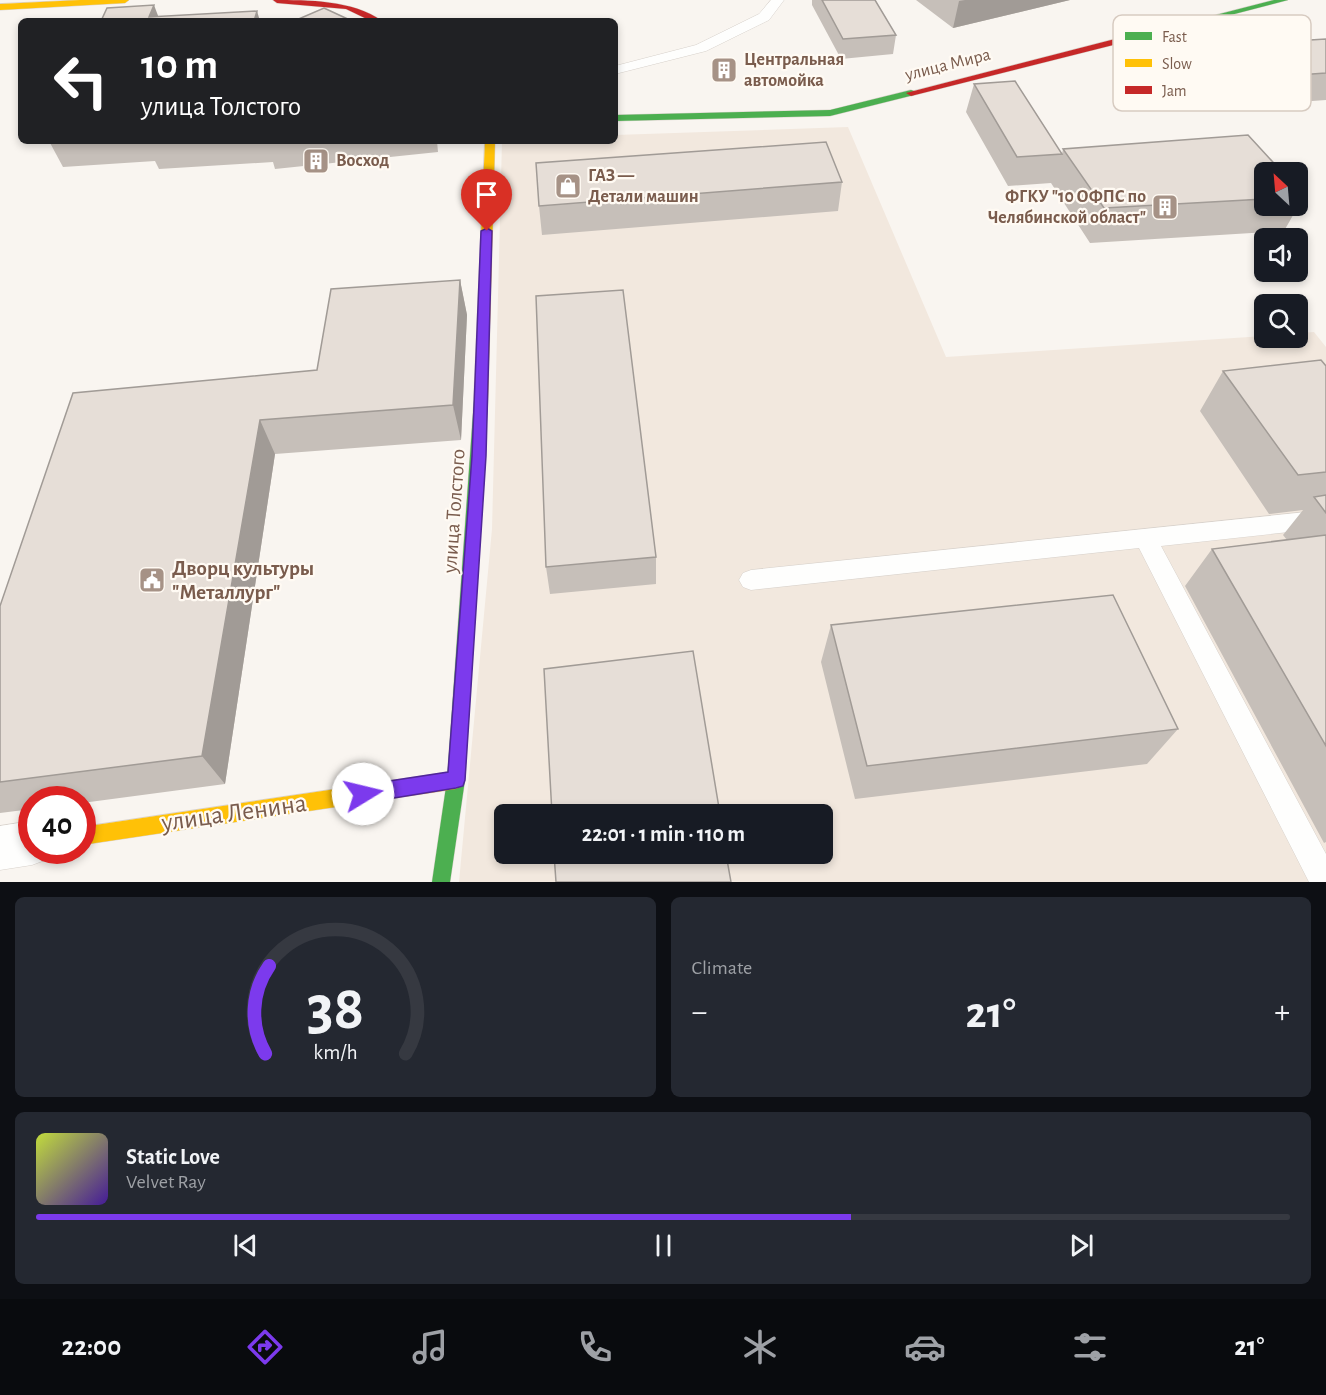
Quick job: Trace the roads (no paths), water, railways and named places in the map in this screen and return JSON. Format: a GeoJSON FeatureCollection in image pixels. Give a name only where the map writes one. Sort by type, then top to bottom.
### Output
{"type":"FeatureCollection","features":[{"type":"Feature","properties":{"kind":"street"},"geometry":{"type":"LineString","coordinates":[[0,7],[125,0]]}},
{"type":"Feature","properties":{"kind":"street"},"geometry":{"type":"LineString","coordinates":[[277,0],[348,3],[373,18]]}},
{"type":"Feature","properties":{"kind":"street","name":"улица Мира"},"geometry":{"type":"LineString","coordinates":[[1224,15],[1284,0]]}},
{"type":"Feature","properties":{"kind":"street","name":"улица Мира"},"geometry":{"type":"LineString","coordinates":[[618,118],[830,114],[1113,43]]}},
{"type":"Feature","properties":{"kind":"street","name":"улица Толстого"},"geometry":{"type":"LineString","coordinates":[[441,882],[456,780],[479,456],[490,144]]}},
{"type":"Feature","properties":{"kind":"street","name":"улица Ленина"},"geometry":{"type":"LineString","coordinates":[[96,834],[456,780]]}},
{"type":"Feature","properties":{"kind":"street"},"geometry":{"type":"LineString","coordinates":[[0,848],[18,845]]}},
{"type":"Feature","properties":{"kind":"lane"},"geometry":{"type":"LineString","coordinates":[[618,69],[701,48],[764,17],[778,0]]}},
{"type":"Feature","properties":{"kind":"lane"},"geometry":{"type":"LineString","coordinates":[[751,580],[1326,519]]}},
{"type":"Feature","properties":{"kind":"lane"},"geometry":{"type":"LineString","coordinates":[[1145,538],[1325,882]]}},
{"type":"Feature","properties":{"kind":"place","name":"Центральная автомойка"},"geometry":{"type":"Point","coordinates":[724,70]}},
{"type":"Feature","properties":{"kind":"place","name":"Восход"},"geometry":{"type":"Point","coordinates":[316,161]}},
{"type":"Feature","properties":{"kind":"place","name":"ГАЗ — Детали машин"},"geometry":{"type":"Point","coordinates":[568,186]}},
{"type":"Feature","properties":{"kind":"place","name":"ФГКУ \"10 ОФПС по Челябинской област\""},"geometry":{"type":"Point","coordinates":[1165,207]}},
{"type":"Feature","properties":{"kind":"place","name":"Дворц культуры \"Металлург\""},"geometry":{"type":"Point","coordinates":[152,580]}}]}
